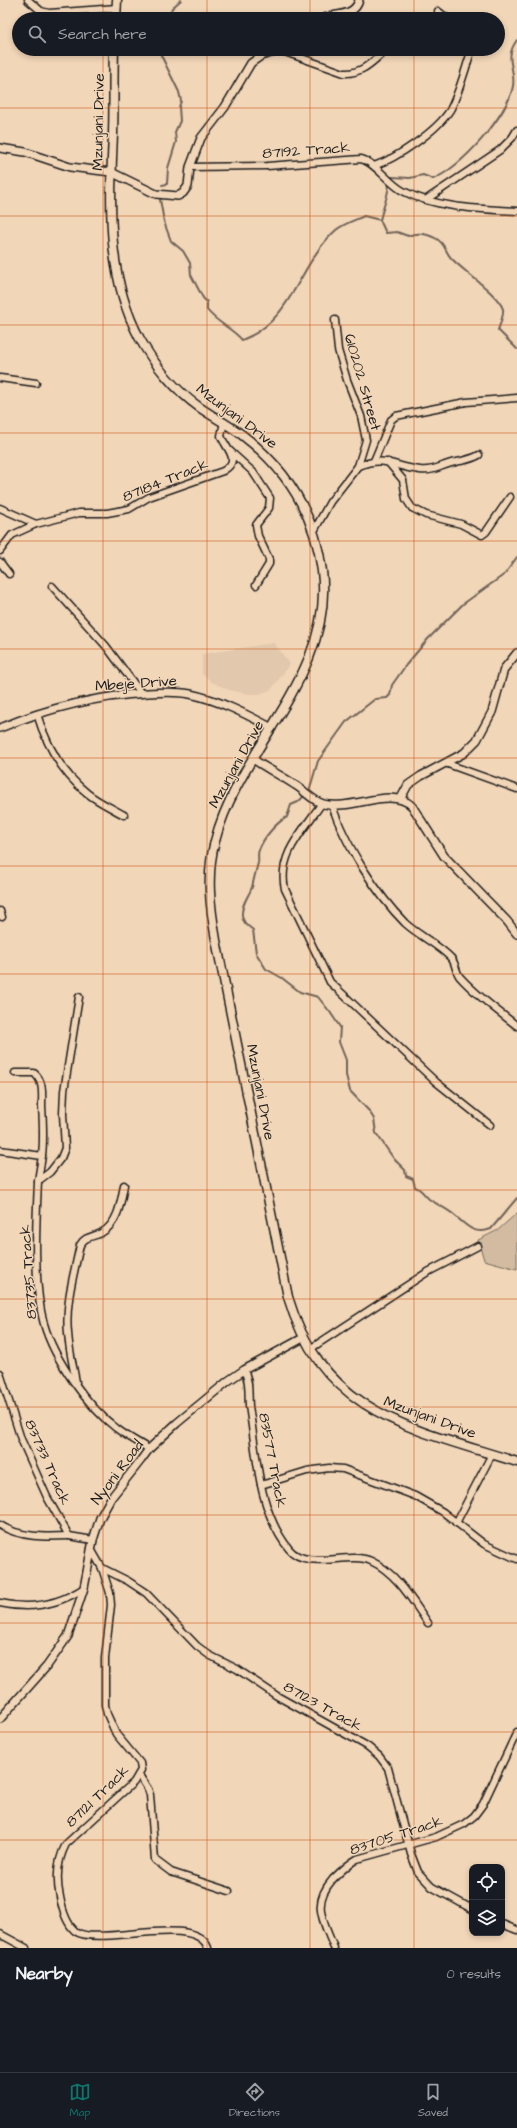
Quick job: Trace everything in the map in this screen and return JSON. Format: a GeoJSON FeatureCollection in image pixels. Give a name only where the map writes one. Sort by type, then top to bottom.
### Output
{"type":"FeatureCollection","features":[{"type":"Feature","properties":{"kind":"main road","name":"Mzunjani Drive"},"geometry":{"type":"LineString","coordinates":[[114,56],[111,172],[112,248],[115,270],[125,305],[135,328],[156,364],[176,387],[199,407],[224,422],[254,444],[281,471],[302,503],[314,531],[323,574],[323,607],[313,650],[302,674],[272,728],[235,790],[220,823],[211,864],[210,897],[216,940],[288,1297],[303,1338],[310,1349],[333,1378],[352,1396],[374,1411],[399,1423],[517,1462]]}},
{"type":"Feature","properties":{"kind":"street"},"geometry":{"type":"LineString","coordinates":[[28,0],[41,11],[45,12]]}},
{"type":"Feature","properties":{"kind":"street"},"geometry":{"type":"LineString","coordinates":[[345,12],[352,10],[357,6],[359,0]]}},
{"type":"Feature","properties":{"kind":"street"},"geometry":{"type":"LineString","coordinates":[[57,12],[117,4]]}},
{"type":"Feature","properties":{"kind":"street"},"geometry":{"type":"LineString","coordinates":[[0,148],[25,152],[70,167],[111,172],[148,191],[173,196],[183,193],[188,186],[190,167],[201,138],[225,108],[251,63],[256,58],[263,56]]}},
{"type":"Feature","properties":{"kind":"street"},"geometry":{"type":"LineString","coordinates":[[300,56],[344,72],[353,73],[366,67],[379,56]]}},
{"type":"Feature","properties":{"kind":"street"},"geometry":{"type":"LineString","coordinates":[[374,166],[398,155],[444,118],[456,98],[470,56]]}},
{"type":"Feature","properties":{"kind":"street"},"geometry":{"type":"LineString","coordinates":[[427,199],[500,150],[512,138],[517,130]]}},
{"type":"Feature","properties":{"kind":"street","name":"87192 Track"},"geometry":{"type":"LineString","coordinates":[[190,167],[267,166],[358,159],[365,160],[374,166],[383,176],[402,190],[427,199],[466,207],[517,211]]}},
{"type":"Feature","properties":{"kind":"street","name":"610202 Street"},"geometry":{"type":"LineString","coordinates":[[314,531],[334,497],[358,466],[364,448],[366,433],[342,363],[335,335],[335,320]]}},
{"type":"Feature","properties":{"kind":"street"},"geometry":{"type":"LineString","coordinates":[[0,378],[36,384]]}},
{"type":"Feature","properties":{"kind":"street"},"geometry":{"type":"LineString","coordinates":[[374,461],[391,420],[396,416],[466,402],[517,398]]}},
{"type":"Feature","properties":{"kind":"street"},"geometry":{"type":"LineString","coordinates":[[224,422],[221,436],[230,451],[253,472],[270,498],[269,508],[256,525],[258,536],[270,559],[269,564],[256,585]]}},
{"type":"Feature","properties":{"kind":"street","name":"87184 Track"},"geometry":{"type":"LineString","coordinates":[[0,551],[12,535],[36,524],[79,513],[107,513],[129,509],[149,497],[223,471],[231,464],[232,459],[230,451]]}},
{"type":"Feature","properties":{"kind":"street"},"geometry":{"type":"LineString","coordinates":[[358,466],[374,461],[388,462],[412,469],[428,470],[456,462],[469,461],[479,455]]}},
{"type":"Feature","properties":{"kind":"street"},"geometry":{"type":"LineString","coordinates":[[388,462],[403,480],[406,500],[412,508],[426,515],[461,524],[478,535],[482,535],[486,532],[510,497]]}},
{"type":"Feature","properties":{"kind":"street"},"geometry":{"type":"LineString","coordinates":[[0,508],[36,524]]}},
{"type":"Feature","properties":{"kind":"street"},"geometry":{"type":"LineString","coordinates":[[0,562],[9,574]]}},
{"type":"Feature","properties":{"kind":"street"},"geometry":{"type":"LineString","coordinates":[[52,586],[106,646],[141,694]]}},
{"type":"Feature","properties":{"kind":"street"},"geometry":{"type":"LineString","coordinates":[[401,798],[408,785],[464,753],[477,740],[492,712],[504,669],[517,653]]}},
{"type":"Feature","properties":{"kind":"street","name":"Mbeje Drive"},"geometry":{"type":"LineString","coordinates":[[0,728],[37,714],[96,699],[173,692],[205,697],[224,704],[272,728]]}},
{"type":"Feature","properties":{"kind":"street"},"geometry":{"type":"LineString","coordinates":[[37,714],[42,732],[50,749],[86,793],[124,814]]}},
{"type":"Feature","properties":{"kind":"street"},"geometry":{"type":"LineString","coordinates":[[253,759],[296,785],[322,804],[350,805],[388,798],[401,798],[412,806],[444,856],[507,920],[517,934]]}},
{"type":"Feature","properties":{"kind":"street"},"geometry":{"type":"LineString","coordinates":[[445,763],[517,789]]}},
{"type":"Feature","properties":{"kind":"street"},"geometry":{"type":"LineString","coordinates":[[322,804],[288,852],[283,881],[285,889],[330,982],[436,1082],[490,1125]]}},
{"type":"Feature","properties":{"kind":"street"},"geometry":{"type":"LineString","coordinates":[[332,805],[337,820],[371,882],[393,910],[406,924],[451,957],[462,980],[485,1003],[517,1026]]}},
{"type":"Feature","properties":{"kind":"street"},"geometry":{"type":"LineString","coordinates":[[38,1181],[50,1172],[61,1158],[66,1148],[63,1114],[64,1091],[79,997]]}},
{"type":"Feature","properties":{"kind":"street","name":"83735 Track"},"geometry":{"type":"LineString","coordinates":[[15,1073],[34,1073],[40,1079],[43,1121],[42,1156],[38,1181],[37,1249],[41,1310],[45,1325],[55,1349],[76,1385],[108,1422],[125,1435],[149,1449]]}},
{"type":"Feature","properties":{"kind":"street"},"geometry":{"type":"LineString","coordinates":[[0,1150],[42,1156]]}},
{"type":"Feature","properties":{"kind":"street"},"geometry":{"type":"LineString","coordinates":[[76,1385],[70,1351],[68,1320],[70,1291],[80,1245],[86,1238],[100,1234],[112,1223],[120,1202],[124,1185]]}},
{"type":"Feature","properties":{"kind":"street"},"geometry":{"type":"LineString","coordinates":[[310,1349],[426,1273],[478,1246]]}},
{"type":"Feature","properties":{"kind":"street","name":"Nyoni Road"},"geometry":{"type":"LineString","coordinates":[[0,1719],[42,1671],[68,1636],[84,1588],[93,1540],[105,1506],[149,1449],[177,1423],[244,1370],[303,1338]]}},
{"type":"Feature","properties":{"kind":"street","name":"83577 Track"},"geometry":{"type":"LineString","coordinates":[[244,1370],[248,1382],[249,1402],[261,1485],[271,1520],[293,1553],[305,1557],[325,1560],[357,1559],[372,1561],[401,1584],[428,1623]]}},
{"type":"Feature","properties":{"kind":"street","name":"83733 Track"},"geometry":{"type":"LineString","coordinates":[[0,1373],[21,1439],[47,1497],[69,1536]]}},
{"type":"Feature","properties":{"kind":"street"},"geometry":{"type":"LineString","coordinates":[[456,1523],[492,1454]]}},
{"type":"Feature","properties":{"kind":"street"},"geometry":{"type":"LineString","coordinates":[[261,1485],[307,1471],[330,1468],[343,1469],[415,1496],[443,1512],[484,1544],[517,1559]]}},
{"type":"Feature","properties":{"kind":"street"},"geometry":{"type":"LineString","coordinates":[[0,1525],[11,1531],[22,1534],[69,1536],[93,1540]]}},
{"type":"Feature","properties":{"kind":"street","name":"87121 Track"},"geometry":{"type":"LineString","coordinates":[[91,1549],[102,1568],[108,1585],[110,1605],[105,1658],[105,1705],[107,1714],[116,1734],[140,1763],[141,1770],[134,1782],[71,1839],[63,1850],[59,1865],[58,1883],[66,1915],[71,1926],[80,1934],[111,1936],[175,1932],[195,1936],[203,1941],[208,1948]]}},
{"type":"Feature","properties":{"kind":"street","name":"87123 Track"},"geometry":{"type":"LineString","coordinates":[[102,1568],[128,1581],[146,1593],[197,1646],[209,1655],[237,1668],[277,1696],[354,1739],[380,1756],[390,1772],[410,1843],[414,1863],[423,1879],[432,1887],[469,1907]]}},
{"type":"Feature","properties":{"kind":"street"},"geometry":{"type":"LineString","coordinates":[[0,1603],[17,1606],[44,1605],[69,1597],[84,1588]]}},
{"type":"Feature","properties":{"kind":"street","name":"83705 Track"},"geometry":{"type":"LineString","coordinates":[[334,1948],[320,1909],[321,1897],[324,1890],[347,1865],[357,1858],[445,1834],[464,1824],[474,1816],[487,1795],[517,1732]]}},
{"type":"Feature","properties":{"kind":"street"},"geometry":{"type":"LineString","coordinates":[[139,1775],[150,1795],[155,1860],[159,1865],[171,1872],[229,1892]]}},
{"type":"Feature","properties":{"kind":"street"},"geometry":{"type":"LineString","coordinates":[[505,1925],[517,1930]]}},
{"type":"Feature","properties":{"kind":"street"},"geometry":{"type":"LineString","coordinates":[[0,1934],[26,1948]]}},
{"type":"Feature","properties":{"kind":"shaded area"},"geometry":{"type":"Polygon","coordinates":[[[274,643],[290,664],[271,690],[259,694],[248,694],[229,690],[212,682],[202,674],[202,654],[274,643]]]}},
{"type":"Feature","properties":{"kind":"shaded area"},"geometry":{"type":"Polygon","coordinates":[[[517,1213],[517,1269],[484,1260],[478,1240],[498,1230],[517,1213]]]}},
{"type":"Feature","properties":{"kind":"waterway"},"geometry":{"type":"LineString","coordinates":[[171,12],[172,8],[181,0]]}},
{"type":"Feature","properties":{"kind":"waterway"},"geometry":{"type":"LineString","coordinates":[[392,177],[410,178],[423,175],[433,179],[456,164],[481,140],[493,126],[509,98],[513,86],[513,73],[510,58],[517,40]]}},
{"type":"Feature","properties":{"kind":"waterway"},"geometry":{"type":"LineString","coordinates":[[161,56],[179,92],[181,101],[179,107],[180,121],[175,132],[176,142],[168,168],[167,184],[162,185]]}},
{"type":"Feature","properties":{"kind":"waterway"},"geometry":{"type":"LineString","coordinates":[[380,220],[387,198],[389,184]]}},
{"type":"Feature","properties":{"kind":"waterway"},"geometry":{"type":"LineString","coordinates":[[160,199],[164,222],[171,241],[183,251],[190,263],[191,275],[203,298],[207,302],[207,310],[242,340],[259,331],[273,319],[285,305],[323,244],[336,230],[364,216],[380,220],[386,233],[397,232],[408,236],[422,234],[434,237],[440,241],[451,258],[487,289],[500,303],[503,312],[498,330],[517,349]]}},
{"type":"Feature","properties":{"kind":"waterway"},"geometry":{"type":"LineString","coordinates":[[517,557],[505,574],[463,604],[428,639],[406,665],[392,685],[390,695],[387,698],[375,699],[346,722],[318,761],[309,791],[298,802],[291,805],[287,817],[274,827],[261,845],[258,852],[258,863],[252,887],[242,912],[245,922],[253,930],[256,953],[266,969],[282,978],[300,992],[318,997],[340,1027],[339,1042],[346,1060],[346,1075],[350,1091],[369,1111],[374,1119],[376,1133],[394,1159],[405,1170],[406,1176],[413,1179],[415,1187],[421,1190],[429,1199],[450,1212],[470,1228],[479,1231],[491,1229],[517,1198]]}}]}
